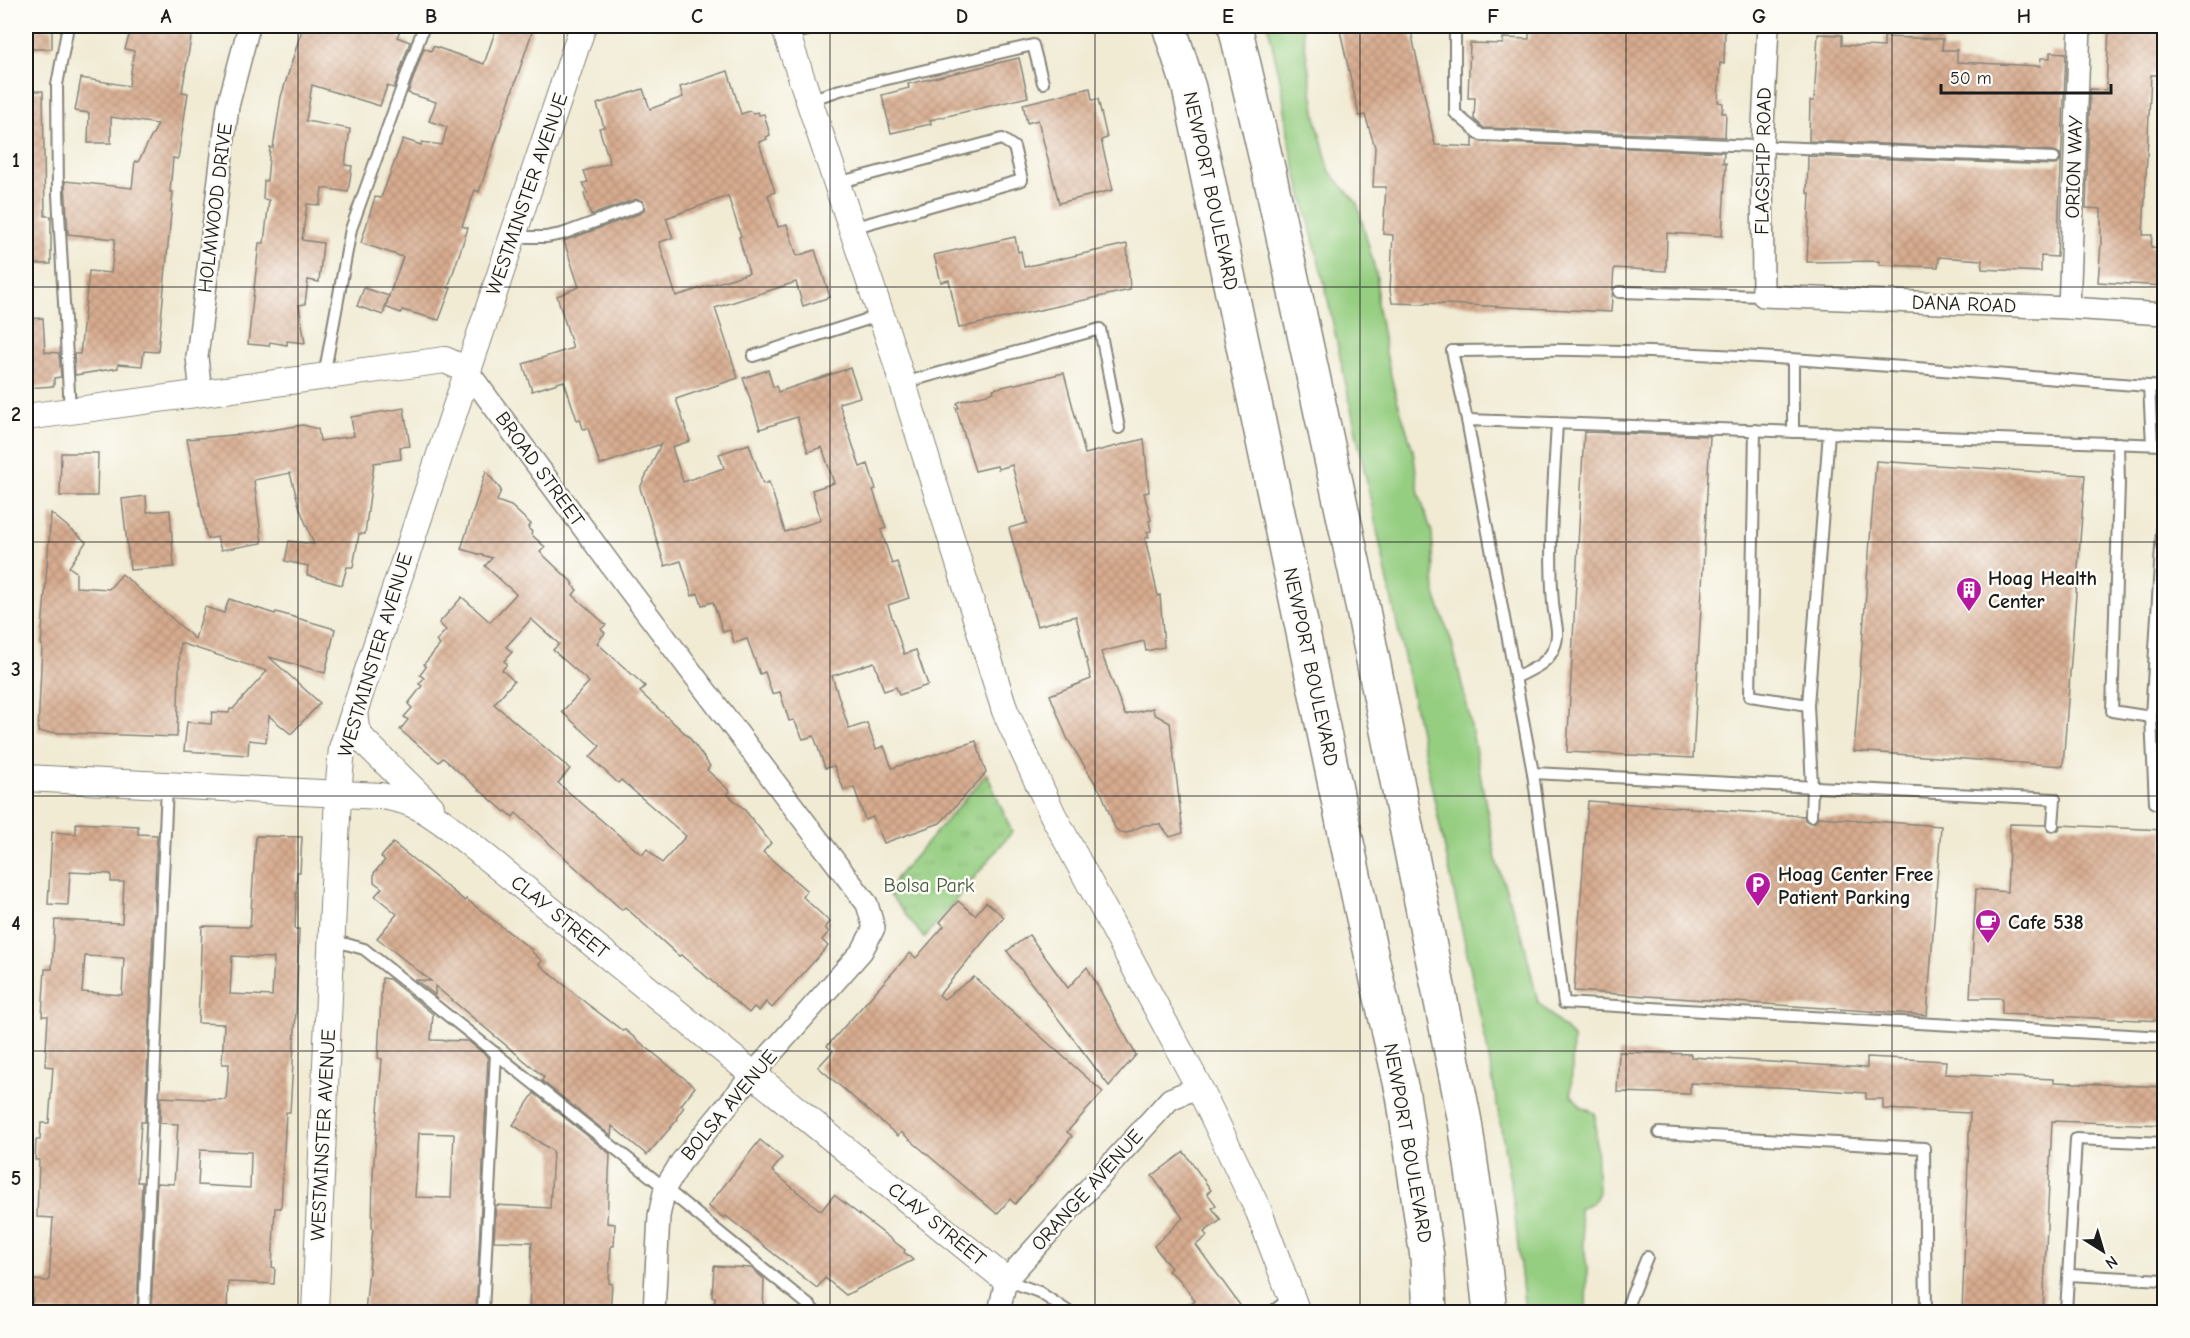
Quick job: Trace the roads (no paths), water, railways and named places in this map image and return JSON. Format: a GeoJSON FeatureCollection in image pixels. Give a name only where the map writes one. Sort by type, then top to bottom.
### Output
{"type":"FeatureCollection","features":[{"type":"Feature","properties":{"kind":"highway","name":"NEWPORT BOULEVARD"},"geometry":{"type":"LineString","coordinates":[[1169,26],[1189,88],[1361,909],[1403,1095],[1427,1257],[1430,1312]]}},
{"type":"Feature","properties":{"kind":"highway"},"geometry":{"type":"LineString","coordinates":[[1235,26],[1356,575],[1465,1122],[1490,1312]]}},
{"type":"Feature","properties":{"kind":"street","name":"HOLMWOOD DRIVE"},"geometry":{"type":"LineString","coordinates":[[201,393],[197,357],[228,106],[249,26]]}},
{"type":"Feature","properties":{"kind":"street","name":"WESTMINSTER AVENUE"},"geometry":{"type":"LineString","coordinates":[[315,1312],[331,940],[342,748],[583,26]]}},
{"type":"Feature","properties":{"kind":"street","name":"FLAGSHIP ROAD"},"geometry":{"type":"LineString","coordinates":[[1763,296],[1762,146],[1768,26]]}},
{"type":"Feature","properties":{"kind":"street","name":"ORION WAY"},"geometry":{"type":"LineString","coordinates":[[2069,308],[2080,26]]}},
{"type":"Feature","properties":{"kind":"street"},"geometry":{"type":"LineString","coordinates":[[785,30],[903,383],[1005,711],[1053,815],[1199,1087],[1259,1212],[1286,1307]]}},
{"type":"Feature","properties":{"kind":"street","name":"DANA ROAD"},"geometry":{"type":"LineString","coordinates":[[1763,296],[2164,314]]}},
{"type":"Feature","properties":{"kind":"street"},"geometry":{"type":"LineString","coordinates":[[26,417],[445,360],[467,370]]}},
{"type":"Feature","properties":{"kind":"street","name":"BROAD STREET"},"geometry":{"type":"LineString","coordinates":[[467,370],[605,558],[867,904],[874,928]]}},
{"type":"Feature","properties":{"kind":"street"},"geometry":{"type":"LineString","coordinates":[[354,710],[356,729],[363,740],[405,779],[449,827]]}},
{"type":"Feature","properties":{"kind":"street","name":"CLAY STREET"},"geometry":{"type":"LineString","coordinates":[[26,778],[381,796],[407,801],[449,827],[1006,1280]]}},
{"type":"Feature","properties":{"kind":"street","name":"BOLSA AVENUE"},"geometry":{"type":"LineString","coordinates":[[654,1312],[659,1216],[665,1188],[681,1162],[753,1074],[862,951],[874,928]]}},
{"type":"Feature","properties":{"kind":"street","name":"ORANGE AVENUE"},"geometry":{"type":"LineString","coordinates":[[999,1312],[1006,1280],[1170,1099],[1199,1087]]}},
{"type":"Feature","properties":{"kind":"lane"},"geometry":{"type":"LineString","coordinates":[[68,26],[57,96],[58,195],[70,411]]}},
{"type":"Feature","properties":{"kind":"lane"},"geometry":{"type":"LineString","coordinates":[[324,376],[351,229],[424,26]]}},
{"type":"Feature","properties":{"kind":"lane"},"geometry":{"type":"LineString","coordinates":[[785,30],[825,26]]}},
{"type":"Feature","properties":{"kind":"lane"},"geometry":{"type":"LineString","coordinates":[[1460,26],[1455,34],[1455,113],[1481,135],[2054,158]]}},
{"type":"Feature","properties":{"kind":"lane"},"geometry":{"type":"LineString","coordinates":[[809,100],[840,90],[1033,45],[1043,83]]}},
{"type":"Feature","properties":{"kind":"lane"},"geometry":{"type":"LineString","coordinates":[[837,183],[1002,139],[1014,147],[1022,180],[852,228]]}},
{"type":"Feature","properties":{"kind":"lane"},"geometry":{"type":"LineString","coordinates":[[512,237],[546,237],[562,234],[638,206]]}},
{"type":"Feature","properties":{"kind":"lane"},"geometry":{"type":"LineString","coordinates":[[1619,292],[1763,296]]}},
{"type":"Feature","properties":{"kind":"lane"},"geometry":{"type":"LineString","coordinates":[[753,356],[881,315]]}},
{"type":"Feature","properties":{"kind":"lane"},"geometry":{"type":"LineString","coordinates":[[903,383],[1100,329],[1119,428]]}},
{"type":"Feature","properties":{"kind":"lane"},"geometry":{"type":"LineString","coordinates":[[2164,387],[1793,361],[1574,350],[1452,351],[1533,773],[1564,1003],[2164,1037]]}},
{"type":"Feature","properties":{"kind":"lane"},"geometry":{"type":"LineString","coordinates":[[1793,361],[1793,432]]}},
{"type":"Feature","properties":{"kind":"lane"},"geometry":{"type":"LineString","coordinates":[[2149,386],[2152,444]]}},
{"type":"Feature","properties":{"kind":"lane"},"geometry":{"type":"LineString","coordinates":[[1467,420],[2164,445]]}},
{"type":"Feature","properties":{"kind":"lane"},"geometry":{"type":"LineString","coordinates":[[1515,678],[1544,663],[1555,648],[1558,631],[1550,570],[1557,423]]}},
{"type":"Feature","properties":{"kind":"lane"},"geometry":{"type":"LineString","coordinates":[[1755,430],[1750,696],[1808,705]]}},
{"type":"Feature","properties":{"kind":"lane"},"geometry":{"type":"LineString","coordinates":[[1811,816],[1808,705],[1829,432]]}},
{"type":"Feature","properties":{"kind":"lane"},"geometry":{"type":"LineString","coordinates":[[2118,443],[2119,483],[2112,711],[2151,717]]}},
{"type":"Feature","properties":{"kind":"lane"},"geometry":{"type":"LineString","coordinates":[[2155,803],[2151,717],[2164,497]]}},
{"type":"Feature","properties":{"kind":"lane"},"geometry":{"type":"LineString","coordinates":[[1533,773],[2055,799],[2053,825]]}},
{"type":"Feature","properties":{"kind":"lane"},"geometry":{"type":"LineString","coordinates":[[144,1312],[167,786]]}},
{"type":"Feature","properties":{"kind":"lane"},"geometry":{"type":"LineString","coordinates":[[331,940],[364,948],[665,1188],[815,1312]]}},
{"type":"Feature","properties":{"kind":"lane"},"geometry":{"type":"LineString","coordinates":[[483,1312],[496,1053]]}},
{"type":"Feature","properties":{"kind":"lane"},"geometry":{"type":"LineString","coordinates":[[1659,1133],[1924,1148],[1926,1312]]}},
{"type":"Feature","properties":{"kind":"lane"},"geometry":{"type":"LineString","coordinates":[[2066,1312],[2076,1139],[2164,1143]]}},
{"type":"Feature","properties":{"kind":"lane"},"geometry":{"type":"LineString","coordinates":[[1625,1312],[1647,1257]]}},
{"type":"Feature","properties":{"kind":"lane"},"geometry":{"type":"LineString","coordinates":[[2068,1275],[2164,1280]]}},
{"type":"Feature","properties":{"kind":"lane"},"geometry":{"type":"LineString","coordinates":[[1006,1280],[1039,1292],[1069,1312]]}},
{"type":"Feature","properties":{"kind":"place","name":"Hoag Health Center"},"geometry":{"type":"Point","coordinates":[1969,613]}},
{"type":"Feature","properties":{"kind":"place","name":"Hoag Center Free Patient Parking"},"geometry":{"type":"Point","coordinates":[1758,908]}},
{"type":"Feature","properties":{"kind":"place","name":"Cafe 538"},"geometry":{"type":"Point","coordinates":[1988,945]}},
{"type":"Feature","properties":{"kind":"park label","name":"Bolsa Park"},"geometry":{"type":"Point","coordinates":[929,885]}}]}
